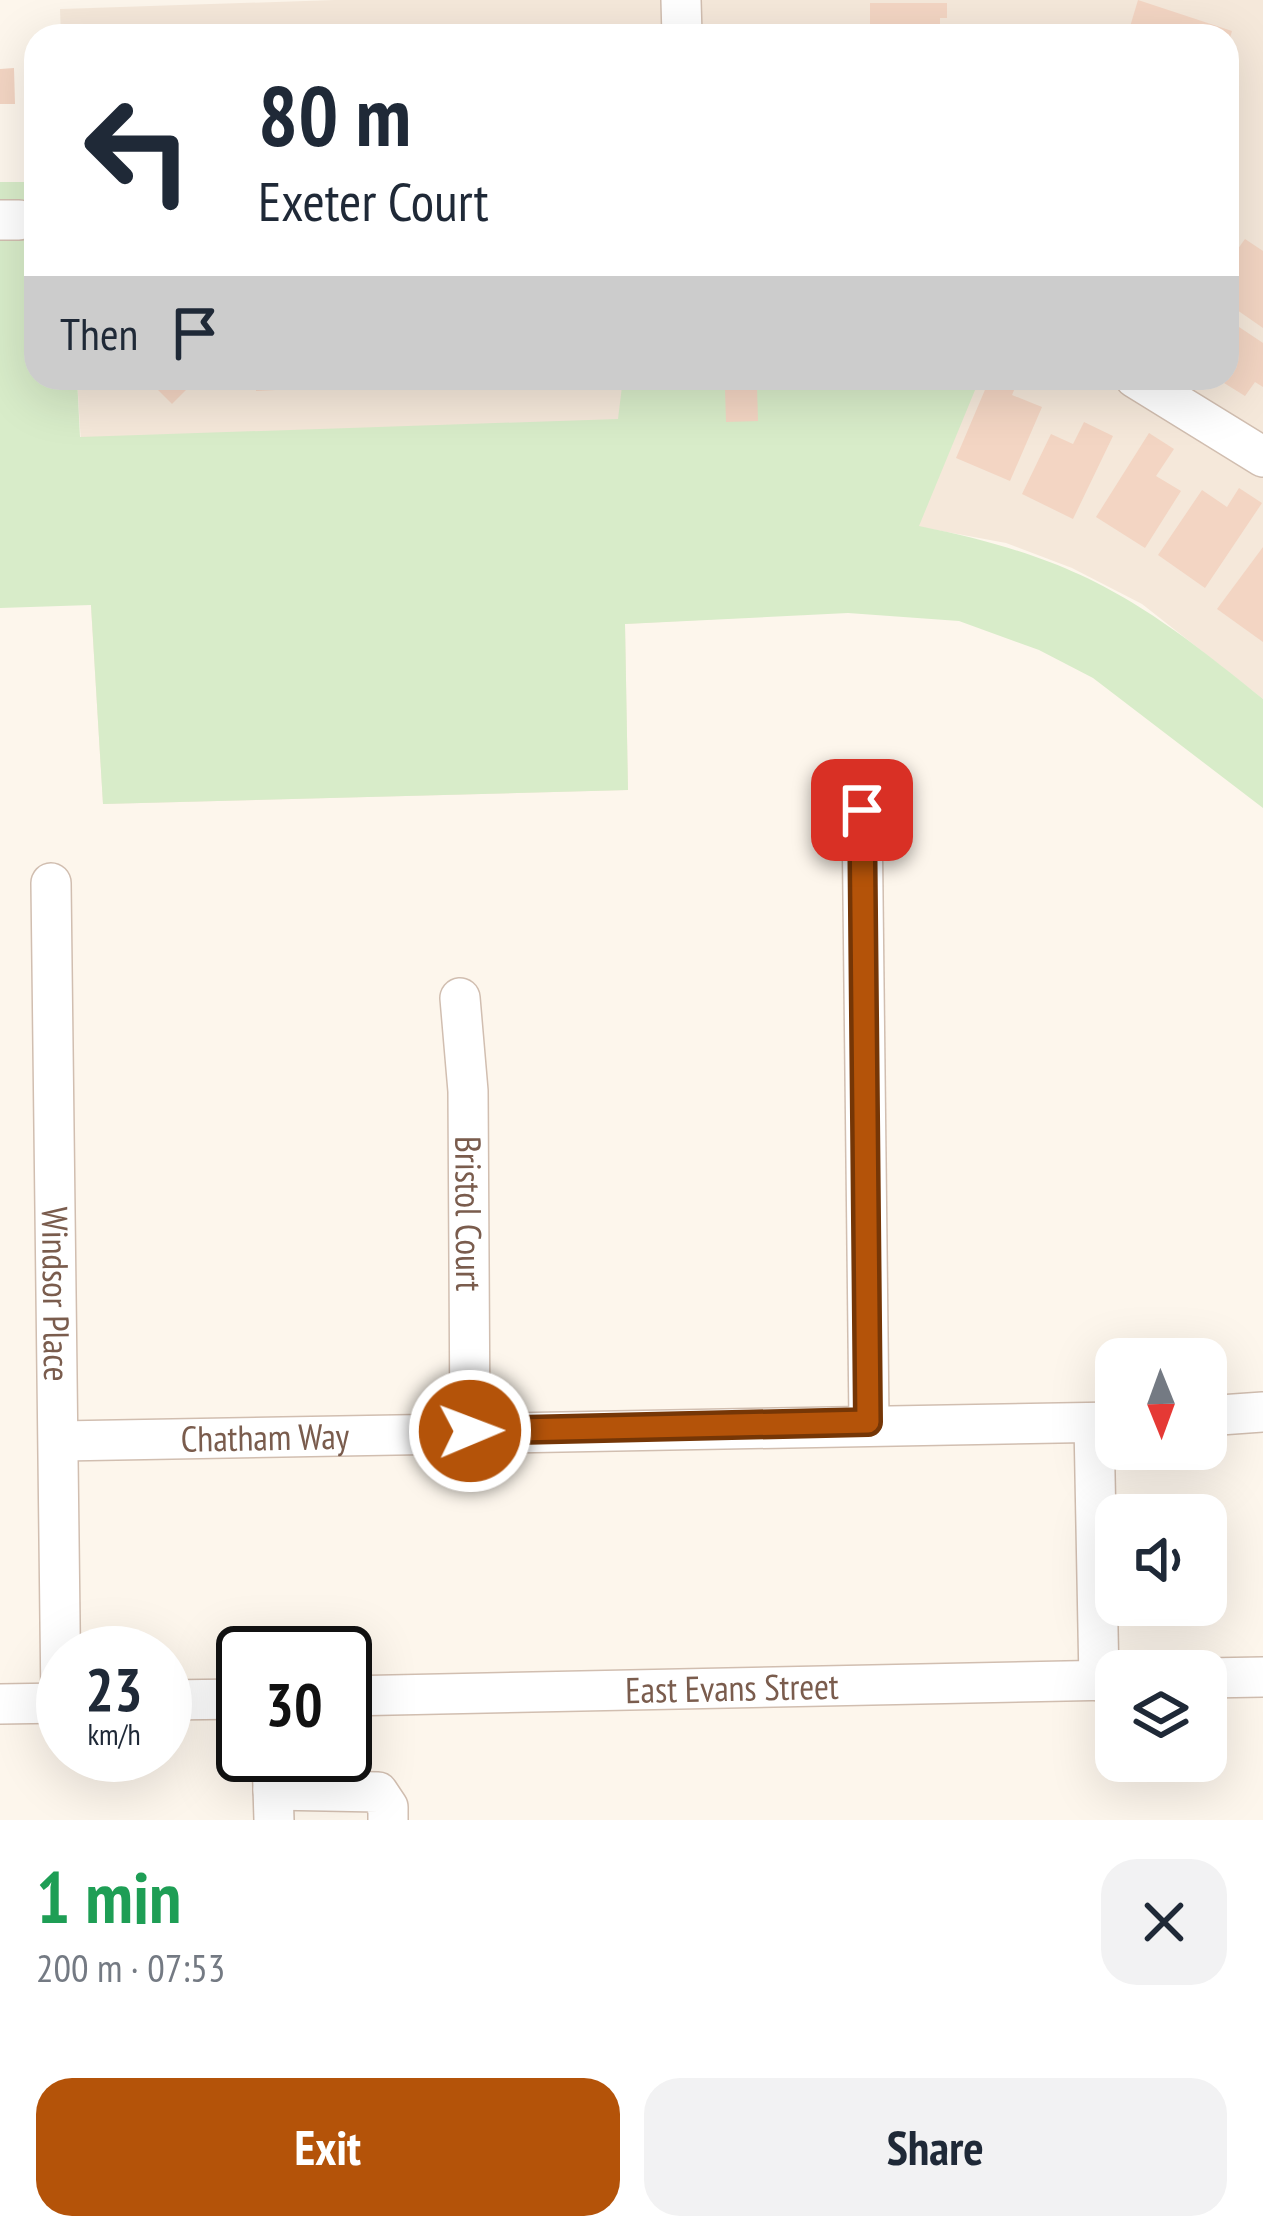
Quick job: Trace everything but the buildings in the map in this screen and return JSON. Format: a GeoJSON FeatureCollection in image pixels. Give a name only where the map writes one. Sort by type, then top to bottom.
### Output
{"type":"FeatureCollection","features":[{"type":"Feature","properties":{"kind":"street"},"geometry":{"type":"LineString","coordinates":[[1154,390],[1263,457]]}},
{"type":"Feature","properties":{"kind":"street"},"geometry":{"type":"LineString","coordinates":[[862,810],[868,1422]]}},
{"type":"Feature","properties":{"kind":"street","name":"Windsor Place"},"geometry":{"type":"LineString","coordinates":[[51,883],[62,1626]]}},
{"type":"Feature","properties":{"kind":"street","name":"Bristol Court"},"geometry":{"type":"LineString","coordinates":[[460,998],[468,1090],[470,1431]]}},
{"type":"Feature","properties":{"kind":"street"},"geometry":{"type":"LineString","coordinates":[[1227,1415],[1263,1412]]}},
{"type":"Feature","properties":{"kind":"street","name":"Chatham Way"},"geometry":{"type":"LineString","coordinates":[[61,1441],[868,1422],[1095,1422]]}},
{"type":"Feature","properties":{"kind":"street"},"geometry":{"type":"LineString","coordinates":[[1106,1470],[1108,1650]]}},
{"type":"Feature","properties":{"kind":"street"},"geometry":{"type":"LineString","coordinates":[[1227,1678],[1263,1677]]}},
{"type":"Feature","properties":{"kind":"street","name":"East Evans Street"},"geometry":{"type":"LineString","coordinates":[[372,1695],[1095,1680]]}},
{"type":"Feature","properties":{"kind":"street"},"geometry":{"type":"LineString","coordinates":[[0,1704],[36,1703]]}},
{"type":"Feature","properties":{"kind":"street"},"geometry":{"type":"LineString","coordinates":[[273,1788],[378,1792],[388,1807],[388,1820]]}},
{"type":"Feature","properties":{"kind":"shaded area"},"geometry":{"type":"Polygon","coordinates":[[[335,0],[1263,0],[1263,699],[1142,604],[1072,568],[1006,543],[920,527],[846,612],[625,624],[628,790],[103,804],[78,390],[1239,390],[1239,24],[61,24],[60,9],[335,0]]]}},
{"type":"Feature","properties":{"kind":"green space"},"geometry":{"type":"Polygon","coordinates":[[[0,182],[24,182],[24,390],[78,390],[80,437],[618,419],[622,390],[975,390],[919,526],[1022,552],[1104,587],[1179,634],[1263,699],[1263,808],[1093,678],[1039,650],[959,621],[848,613],[625,624],[628,790],[103,804],[91,605],[0,608],[0,182]]]}},
{"type":"Feature","properties":{"kind":"route"},"geometry":{"type":"LineString","coordinates":[[470,1431],[868,1422],[862,810]]}}]}
